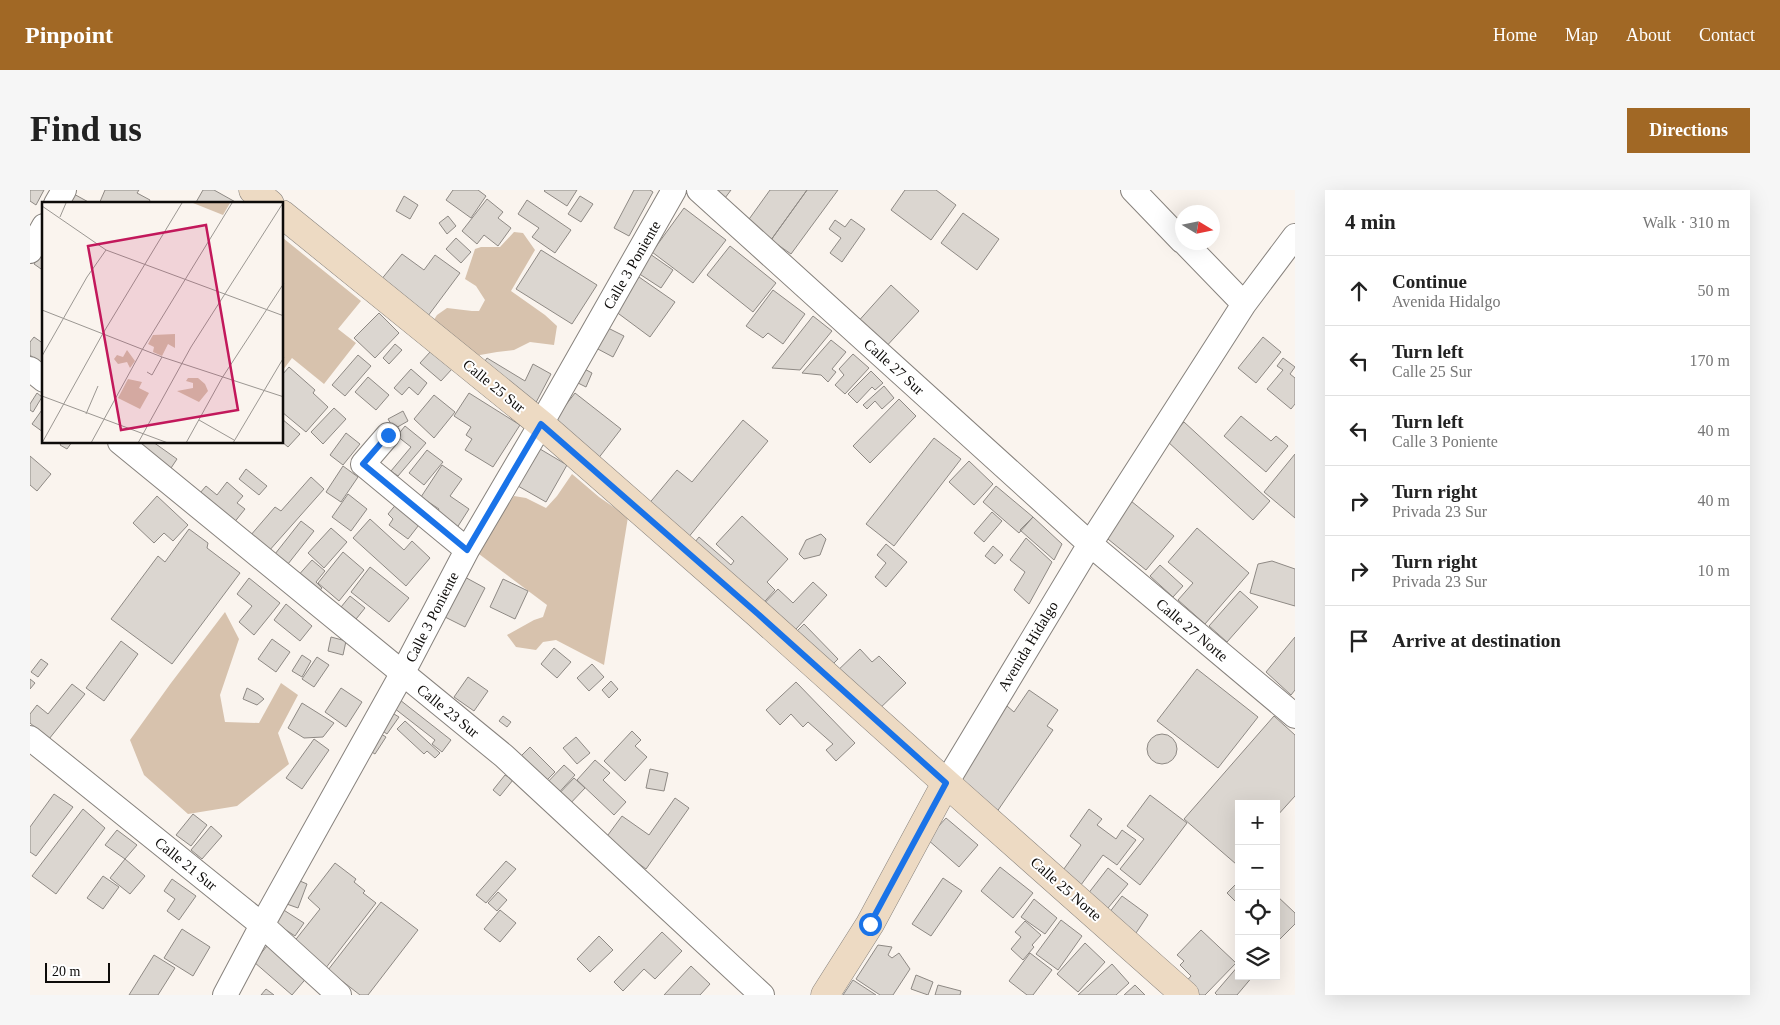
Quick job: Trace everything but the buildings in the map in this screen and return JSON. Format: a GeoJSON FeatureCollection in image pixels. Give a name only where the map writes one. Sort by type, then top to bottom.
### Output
{"type":"FeatureCollection","features":[{"type":"Feature","properties":{"kind":"street"},"geometry":{"type":"LineString","coordinates":[[57,202],[64,190]]}},
{"type":"Feature","properties":{"kind":"street"},"geometry":{"type":"LineString","coordinates":[[253,190],[268,202]]}},
{"type":"Feature","properties":{"kind":"street","name":"Calle 3 Poniente"},"geometry":{"type":"LineString","coordinates":[[225,995],[402,674],[467,550],[674,190]]}},
{"type":"Feature","properties":{"kind":"street","name":"Calle 27 Sur"},"geometry":{"type":"LineString","coordinates":[[699,190],[1090,544]]}},
{"type":"Feature","properties":{"kind":"street"},"geometry":{"type":"LineString","coordinates":[[1133,190],[1175,234]]}},
{"type":"Feature","properties":{"kind":"street","name":"Calle 25 Sur"},"geometry":{"type":"LineString","coordinates":[[284,216],[541,424],[758,614],[946,783]]}},
{"type":"Feature","properties":{"kind":"street"},"geometry":{"type":"LineString","coordinates":[[30,250],[42,229]]}},
{"type":"Feature","properties":{"kind":"street","name":"Avenida Hidalgo"},"geometry":{"type":"LineString","coordinates":[[825,995],[870,924],[946,783],[1090,544],[1244,304],[1295,236]]}},
{"type":"Feature","properties":{"kind":"street"},"geometry":{"type":"LineString","coordinates":[[1191,250],[1244,304]]}},
{"type":"Feature","properties":{"kind":"street"},"geometry":{"type":"LineString","coordinates":[[30,369],[42,378]]}},
{"type":"Feature","properties":{"kind":"street"},"geometry":{"type":"LineString","coordinates":[[388,435],[363,464],[467,550]]}},
{"type":"Feature","properties":{"kind":"street","name":"Calle 23 Sur"},"geometry":{"type":"LineString","coordinates":[[122,444],[504,756],[762,995]]}},
{"type":"Feature","properties":{"kind":"street","name":"Calle 27 Norte"},"geometry":{"type":"LineString","coordinates":[[1090,544],[1295,716]]}},
{"type":"Feature","properties":{"kind":"street","name":"Calle 21 Sur"},"geometry":{"type":"LineString","coordinates":[[30,738],[262,925],[339,995]]}},
{"type":"Feature","properties":{"kind":"street","name":"Calle 25 Norte"},"geometry":{"type":"LineString","coordinates":[[946,783],[1185,995]]}},
{"type":"Feature","properties":{"kind":"shaded area"},"geometry":{"type":"Polygon","coordinates":[[[514,232],[523,233],[535,250],[511,291],[557,326],[554,345],[530,342],[514,350],[480,355],[474,365],[430,326],[437,315],[447,308],[479,311],[485,300],[476,286],[465,279],[475,249],[481,247],[500,247],[514,232]]]}},
{"type":"Feature","properties":{"kind":"shaded area"},"geometry":{"type":"Polygon","coordinates":[[[284,239],[361,301],[338,329],[356,343],[324,384],[292,358],[284,369],[284,239]]]}},
{"type":"Feature","properties":{"kind":"shaded area"},"geometry":{"type":"Polygon","coordinates":[[[572,474],[599,497],[628,517],[604,665],[556,640],[543,642],[536,650],[516,647],[507,635],[543,617],[547,605],[475,551],[514,496],[526,498],[546,508],[572,474]]]}},
{"type":"Feature","properties":{"kind":"shaded area"},"geometry":{"type":"Polygon","coordinates":[[[225,612],[239,639],[220,695],[225,722],[259,723],[281,683],[298,695],[278,733],[289,764],[237,806],[188,814],[144,775],[130,740],[225,612]]]}},
{"type":"Feature","properties":{"kind":"route"},"geometry":{"type":"LineString","coordinates":[[388,435],[363,464],[467,550],[541,424],[758,614],[946,783],[870,924]]}}]}
